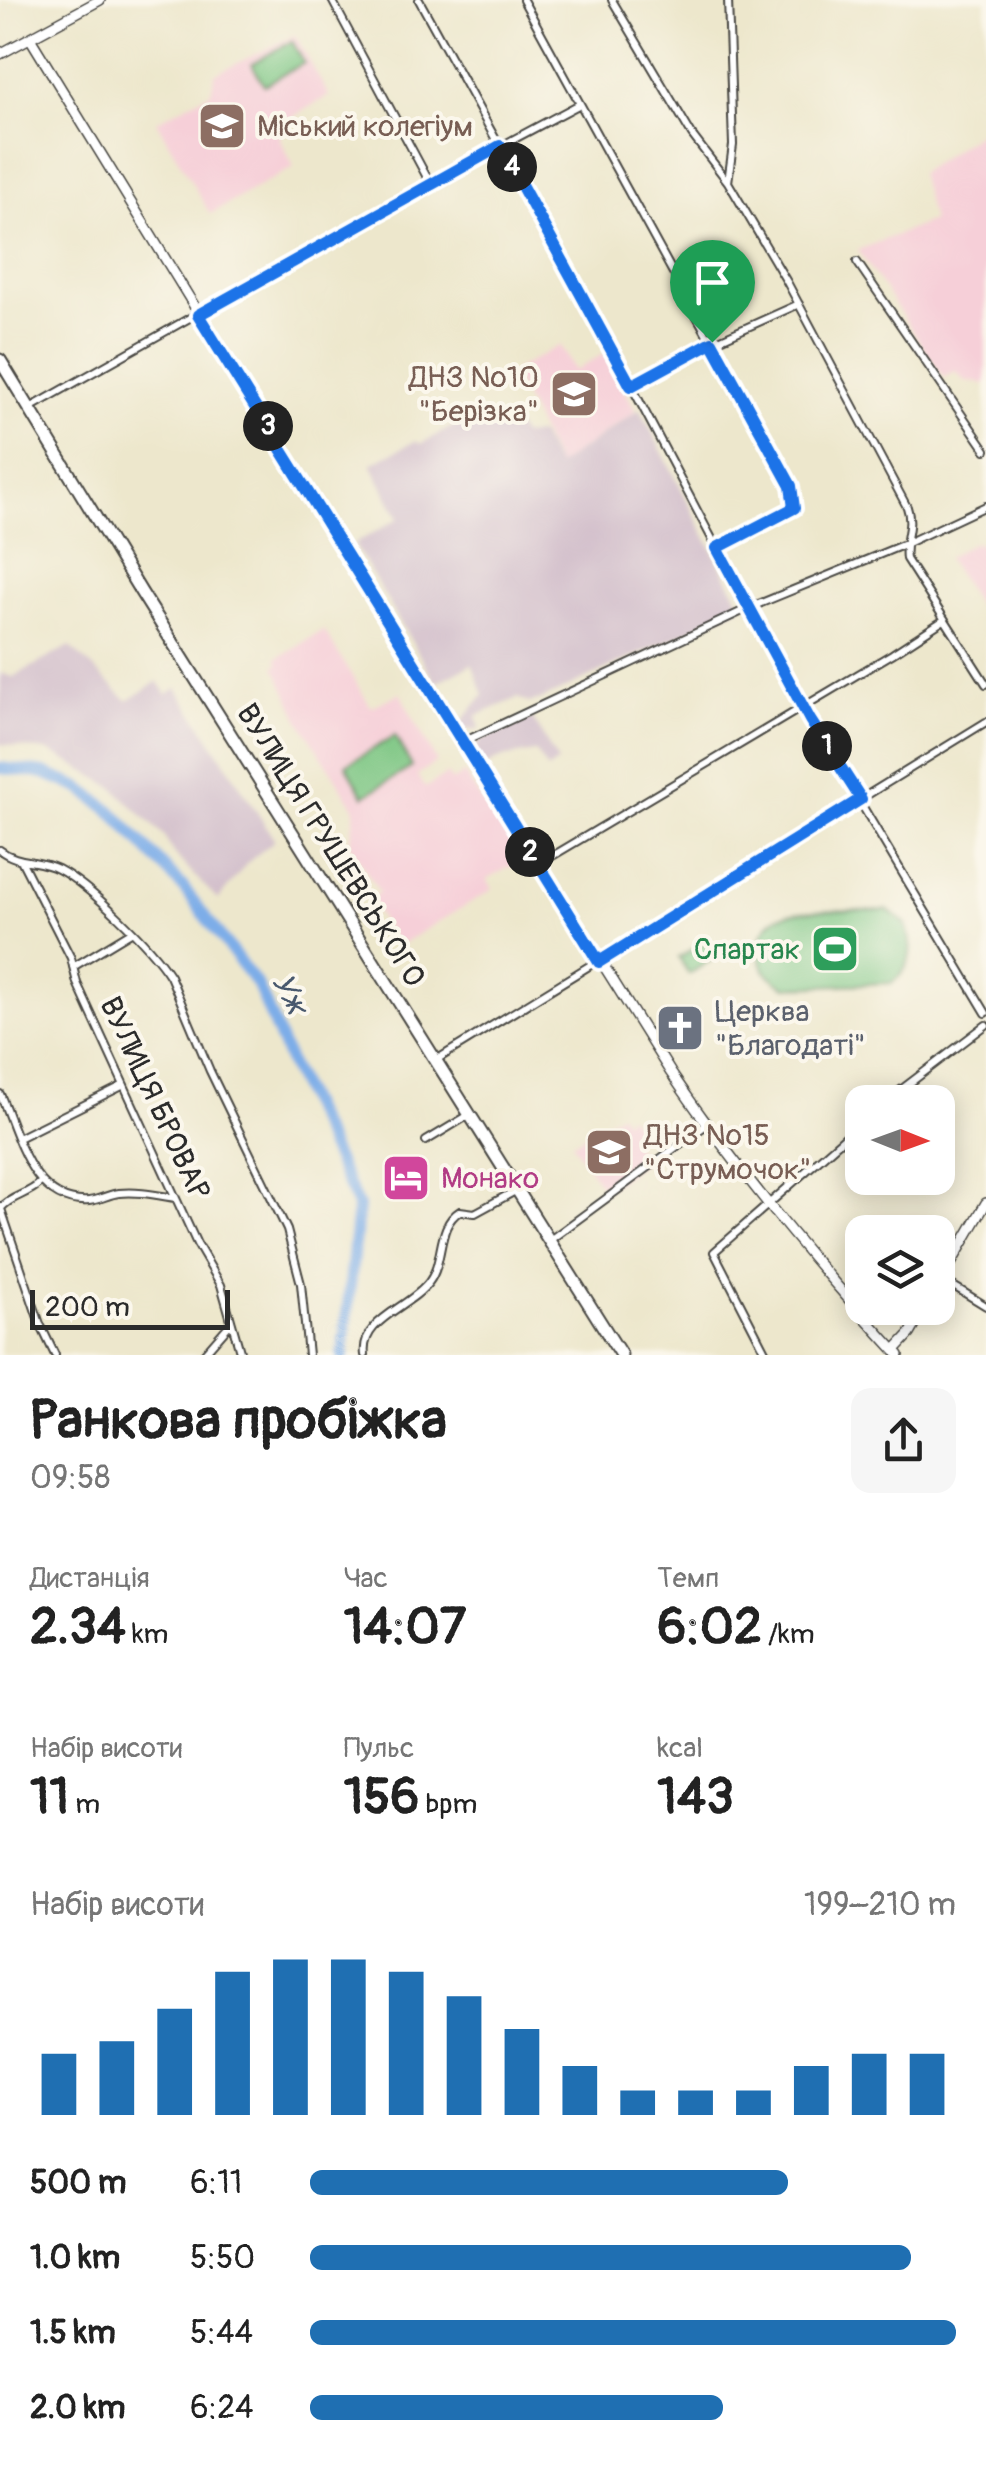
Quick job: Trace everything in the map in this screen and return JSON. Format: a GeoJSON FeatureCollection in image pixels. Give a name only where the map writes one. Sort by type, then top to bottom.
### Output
{"type":"FeatureCollection","features":[{"type":"Feature","properties":{"kind":"highway","name":"ВУЛИЦЯ ГРУШЕВСЬКОГО"},"geometry":{"type":"LineString","coordinates":[[0,360],[620,1355]]}},
{"type":"Feature","properties":{"kind":"street"},"geometry":{"type":"LineString","coordinates":[[0,54],[100,0]]}},
{"type":"Feature","properties":{"kind":"street"},"geometry":{"type":"LineString","coordinates":[[332,0],[430,183]]}},
{"type":"Feature","properties":{"kind":"street"},"geometry":{"type":"LineString","coordinates":[[419,0],[802,707],[986,1012]]}},
{"type":"Feature","properties":{"kind":"street"},"geometry":{"type":"LineString","coordinates":[[523,0],[791,486],[795,500],[790,511],[717,548]]}},
{"type":"Feature","properties":{"kind":"street"},"geometry":{"type":"LineString","coordinates":[[612,0],[692,136],[728,182],[799,304],[907,507],[911,525],[905,544],[906,559],[912,572],[986,684]]}},
{"type":"Feature","properties":{"kind":"street"},"geometry":{"type":"LineString","coordinates":[[728,0],[734,144],[728,182]]}},
{"type":"Feature","properties":{"kind":"street"},"geometry":{"type":"LineString","coordinates":[[30,38],[538,865],[706,1125],[843,1293],[897,1352],[915,1325]]}},
{"type":"Feature","properties":{"kind":"street"},"geometry":{"type":"LineString","coordinates":[[29,408],[430,183],[580,104]]}},
{"type":"Feature","properties":{"kind":"street"},"geometry":{"type":"LineString","coordinates":[[857,262],[986,450]]}},
{"type":"Feature","properties":{"kind":"street"},"geometry":{"type":"LineString","coordinates":[[631,386],[712,342],[799,304]]}},
{"type":"Feature","properties":{"kind":"street"},"geometry":{"type":"LineString","coordinates":[[462,742],[749,608],[986,506]]}},
{"type":"Feature","properties":{"kind":"street"},"geometry":{"type":"LineString","coordinates":[[538,865],[944,620]]}},
{"type":"Feature","properties":{"kind":"street"},"geometry":{"type":"LineString","coordinates":[[436,1060],[986,722]]}},
{"type":"Feature","properties":{"kind":"street"},"geometry":{"type":"LineString","coordinates":[[0,850],[21,861],[46,864],[61,871],[93,896],[161,962],[170,976],[210,1071],[287,1230],[302,1284],[308,1355]]}},
{"type":"Feature","properties":{"kind":"street","name":"ВУЛИЦЯ БРОВАР"},"geometry":{"type":"LineString","coordinates":[[21,861],[74,967],[77,983],[197,1244],[222,1285],[241,1355]]}},
{"type":"Feature","properties":{"kind":"street"},"geometry":{"type":"LineString","coordinates":[[74,967],[130,932]]}},
{"type":"Feature","properties":{"kind":"street"},"geometry":{"type":"LineString","coordinates":[[907,1085],[986,1025]]}},
{"type":"Feature","properties":{"kind":"street"},"geometry":{"type":"LineString","coordinates":[[18,1138],[124,1085]]}},
{"type":"Feature","properties":{"kind":"street"},"geometry":{"type":"LineString","coordinates":[[0,1094],[40,1184],[74,1200],[97,1200],[121,1193],[176,1198]]}},
{"type":"Feature","properties":{"kind":"street"},"geometry":{"type":"LineString","coordinates":[[426,1141],[470,1114]]}},
{"type":"Feature","properties":{"kind":"street"},"geometry":{"type":"LineString","coordinates":[[550,1240],[706,1125]]}},
{"type":"Feature","properties":{"kind":"street"},"geometry":{"type":"LineString","coordinates":[[768,1355],[714,1252],[845,1137]]}},
{"type":"Feature","properties":{"kind":"street"},"geometry":{"type":"LineString","coordinates":[[40,1184],[0,1207],[40,1324],[55,1355]]}},
{"type":"Feature","properties":{"kind":"street"},"geometry":{"type":"LineString","coordinates":[[365,1355],[364,1340],[370,1329],[429,1282],[450,1219],[460,1211],[475,1213],[518,1189]]}},
{"type":"Feature","properties":{"kind":"street"},"geometry":{"type":"LineString","coordinates":[[955,1256],[986,1203]]}},
{"type":"Feature","properties":{"kind":"street"},"geometry":{"type":"LineString","coordinates":[[955,1290],[986,1306]]}},
{"type":"Feature","properties":{"kind":"street"},"geometry":{"type":"LineString","coordinates":[[202,1355],[230,1324]]}},
{"type":"Feature","properties":{"kind":"shaded area","name":"Міський колегіум"},"geometry":{"type":"Polygon","coordinates":[[[295,35],[329,96],[297,114],[281,131],[280,139],[294,167],[210,214],[156,121],[211,92],[215,74],[295,35]]]}},
{"type":"Feature","properties":{"kind":"shaded area"},"geometry":{"type":"Polygon","coordinates":[[[986,128],[986,384],[965,381],[955,371],[944,378],[858,250],[932,221],[919,173],[986,128]]]}},
{"type":"Feature","properties":{"kind":"shaded area","name":"ДНЗ №10 \"Берізка\""},"geometry":{"type":"Polygon","coordinates":[[[560,345],[575,371],[605,353],[636,411],[557,466],[512,372],[560,345]]]}},
{"type":"Feature","properties":{"kind":"shaded area"},"geometry":{"type":"Polygon","coordinates":[[[640,409],[742,606],[539,701],[528,703],[518,698],[476,716],[480,729],[462,730],[458,726],[484,695],[472,664],[436,683],[354,544],[399,518],[371,464],[456,425],[515,424],[522,436],[539,434],[557,466],[640,409]]]}},
{"type":"Feature","properties":{"kind":"shaded area"},"geometry":{"type":"Polygon","coordinates":[[[972,543],[986,544],[986,618],[947,558],[972,543]]]}},
{"type":"Feature","properties":{"kind":"shaded area"},"geometry":{"type":"Polygon","coordinates":[[[324,630],[371,707],[400,693],[437,762],[417,775],[425,788],[447,774],[452,781],[464,773],[492,816],[498,813],[527,858],[487,879],[493,889],[398,946],[369,900],[379,892],[350,845],[355,809],[300,721],[275,667],[279,664],[276,659],[324,630]]]}},
{"type":"Feature","properties":{"kind":"shaded area"},"geometry":{"type":"Polygon","coordinates":[[[70,646],[128,701],[158,681],[167,694],[177,688],[275,840],[247,863],[218,900],[174,854],[163,835],[113,787],[51,752],[0,744],[0,673],[13,677],[70,646]]]}},
{"type":"Feature","properties":{"kind":"shaded area"},"geometry":{"type":"Polygon","coordinates":[[[532,717],[558,762],[547,770],[536,752],[501,758],[482,768],[475,752],[479,741],[532,717]]]}},
{"type":"Feature","properties":{"kind":"shaded area","name":"ДНЗ №15 \"Струмочок\""},"geometry":{"type":"Polygon","coordinates":[[[620,1113],[624,1120],[629,1115],[638,1129],[629,1136],[645,1161],[604,1191],[572,1143],[620,1113]]]}},
{"type":"Feature","properties":{"kind":"green space"},"geometry":{"type":"Polygon","coordinates":[[[292,41],[304,63],[264,85],[252,64],[292,41]]]}},
{"type":"Feature","properties":{"kind":"green space"},"geometry":{"type":"Polygon","coordinates":[[[395,736],[412,767],[364,796],[346,765],[395,736]]]}},
{"type":"Feature","properties":{"kind":"green space","name":"Спартак"},"geometry":{"type":"Polygon","coordinates":[[[887,910],[905,923],[910,940],[910,956],[904,971],[891,983],[787,987],[764,969],[759,952],[762,934],[778,917],[807,911],[887,910]]]}},
{"type":"Feature","properties":{"kind":"green space"},"geometry":{"type":"Polygon","coordinates":[[[707,940],[717,956],[689,974],[679,958],[707,940]]]}},
{"type":"Feature","properties":{"kind":"waterway","name":"Уж"},"geometry":{"type":"LineString","coordinates":[[0,768],[44,773],[80,788],[110,810],[183,887],[258,986],[291,1066],[358,1206],[343,1355]]}},
{"type":"Feature","properties":{"kind":"place","name":"Міський колегіум"},"geometry":{"type":"Point","coordinates":[222,126]}},
{"type":"Feature","properties":{"kind":"place","name":"ДНЗ №10 \"Берізка\""},"geometry":{"type":"Point","coordinates":[574,394]}},
{"type":"Feature","properties":{"kind":"place","name":"Спартак"},"geometry":{"type":"Point","coordinates":[835,949]}},
{"type":"Feature","properties":{"kind":"place","name":"Церква \"Благодаті\""},"geometry":{"type":"Point","coordinates":[680,1028]}},
{"type":"Feature","properties":{"kind":"place","name":"ДНЗ №15 \"Струмочок\""},"geometry":{"type":"Point","coordinates":[609,1152]}},
{"type":"Feature","properties":{"kind":"place","name":"Монако"},"geometry":{"type":"Point","coordinates":[406,1178]}},
{"type":"Feature","properties":{"kind":"route"},"geometry":{"type":"LineString","coordinates":[[500,146],[631,386],[712,342],[795,500],[790,511],[717,548],[780,668],[861,799],[599,962],[198,315],[500,146]]}}]}
